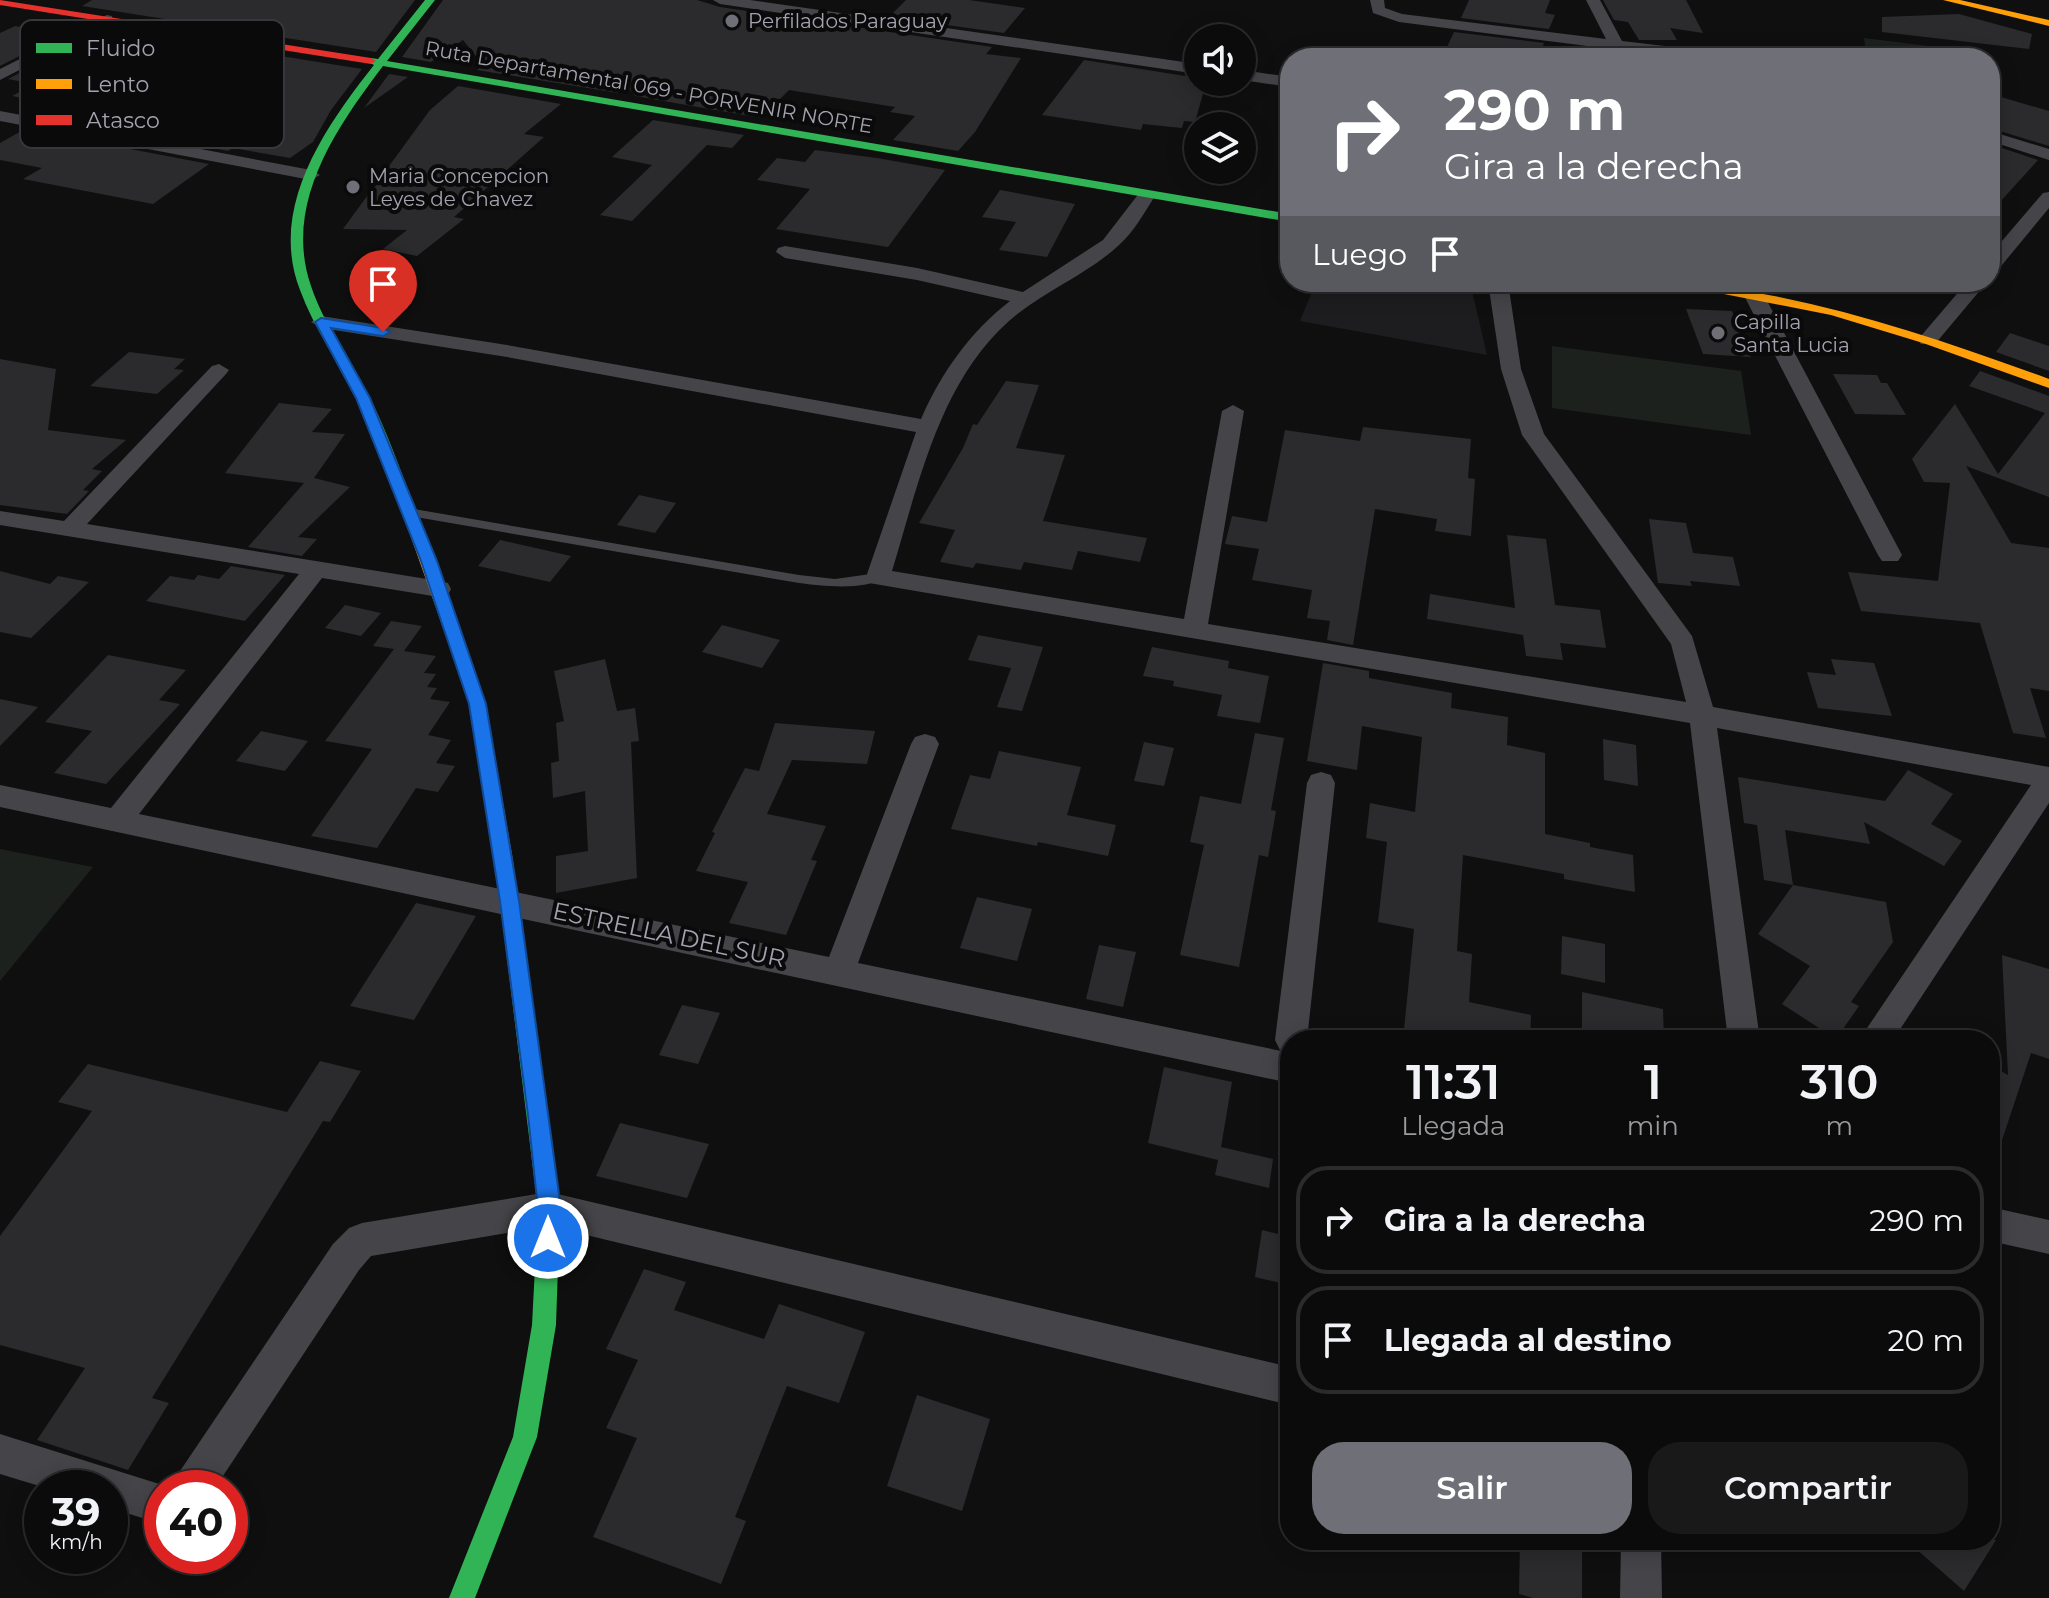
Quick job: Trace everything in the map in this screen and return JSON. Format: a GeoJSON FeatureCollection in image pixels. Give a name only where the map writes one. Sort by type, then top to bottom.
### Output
{"type":"FeatureCollection","features":[{"type":"Feature","properties":{"kind":"street"},"geometry":{"type":"LineString","coordinates":[[430,0],[345,112],[311,175],[297,219],[297,254],[310,302],[363,398],[439,589],[478,704],[510,901],[549,1209],[544,1325],[525,1437],[462,1598]]}},
{"type":"Feature","properties":{"kind":"street"},"geometry":{"type":"LineString","coordinates":[[720,0],[1184,67]]}},
{"type":"Feature","properties":{"kind":"street"},"geometry":{"type":"LineString","coordinates":[[1377,0],[1378,10],[1399,18],[1594,48]]}},
{"type":"Feature","properties":{"kind":"street"},"geometry":{"type":"LineString","coordinates":[[1593,0],[1618,48]]}},
{"type":"Feature","properties":{"kind":"street"},"geometry":{"type":"LineString","coordinates":[[1948,0],[2049,23]]}},
{"type":"Feature","properties":{"kind":"street","name":"Ruta Departamental 069 - PORVENIR NORTE"},"geometry":{"type":"LineString","coordinates":[[0,2],[113,20]]}},
{"type":"Feature","properties":{"kind":"street","name":"Ruta Departamental 069 - PORVENIR NORTE"},"geometry":{"type":"LineString","coordinates":[[284,47],[1280,216]]}},
{"type":"Feature","properties":{"kind":"street"},"geometry":{"type":"LineString","coordinates":[[0,75],[20,65]]}},
{"type":"Feature","properties":{"kind":"street"},"geometry":{"type":"LineString","coordinates":[[1256,77],[1280,81]]}},
{"type":"Feature","properties":{"kind":"street"},"geometry":{"type":"LineString","coordinates":[[0,116],[20,120]]}},
{"type":"Feature","properties":{"kind":"street"},"geometry":{"type":"LineString","coordinates":[[2000,139],[2049,155]]}},
{"type":"Feature","properties":{"kind":"street"},"geometry":{"type":"LineString","coordinates":[[169,148],[311,175]]}},
{"type":"Feature","properties":{"kind":"street"},"geometry":{"type":"LineString","coordinates":[[1146,196],[1110,244],[1025,298],[979,341],[962,364],[927,427],[878,577],[1702,715],[2049,780],[1882,1030]]}},
{"type":"Feature","properties":{"kind":"street"},"geometry":{"type":"LineString","coordinates":[[2000,255],[2049,197]]}},
{"type":"Feature","properties":{"kind":"street"},"geometry":{"type":"LineString","coordinates":[[785,252],[917,274],[1025,298]]}},
{"type":"Feature","properties":{"kind":"street"},"geometry":{"type":"LineString","coordinates":[[1499,292],[1511,369],[1533,435],[1683,642],[1702,715],[1743,1030]]}},
{"type":"Feature","properties":{"kind":"street"},"geometry":{"type":"LineString","coordinates":[[1752,292],[1890,555]]}},
{"type":"Feature","properties":{"kind":"street"},"geometry":{"type":"LineString","coordinates":[[1764,292],[1928,340],[2049,384]]}},
{"type":"Feature","properties":{"kind":"street"},"geometry":{"type":"LineString","coordinates":[[1928,340],[1969,292]]}},
{"type":"Feature","properties":{"kind":"street"},"geometry":{"type":"LineString","coordinates":[[321,322],[507,351],[927,427]]}},
{"type":"Feature","properties":{"kind":"street"},"geometry":{"type":"LineString","coordinates":[[70,529],[219,370]]}},
{"type":"Feature","properties":{"kind":"street"},"geometry":{"type":"LineString","coordinates":[[1195,628],[1233,411]]}},
{"type":"Feature","properties":{"kind":"street"},"geometry":{"type":"LineString","coordinates":[[0,518],[439,589]]}},
{"type":"Feature","properties":{"kind":"street"},"geometry":{"type":"LineString","coordinates":[[117,821],[316,569]]}},
{"type":"Feature","properties":{"kind":"street"},"geometry":{"type":"LineString","coordinates":[[839,972],[925,744]]}},
{"type":"Feature","properties":{"kind":"street"},"geometry":{"type":"LineString","coordinates":[[1293,1030],[1321,783]]}},
{"type":"Feature","properties":{"kind":"street","name":"ESTRELLA DEL SUR"},"geometry":{"type":"LineString","coordinates":[[0,796],[839,972],[1280,1055]]}},
{"type":"Feature","properties":{"kind":"street"},"geometry":{"type":"LineString","coordinates":[[204,1470],[346,1257],[362,1240],[549,1209],[1280,1384]]}},
{"type":"Feature","properties":{"kind":"street"},"geometry":{"type":"LineString","coordinates":[[2000,1226],[2049,1237]]}},
{"type":"Feature","properties":{"kind":"street"},"geometry":{"type":"LineString","coordinates":[[0,1454],[52,1470]]}},
{"type":"Feature","properties":{"kind":"street"},"geometry":{"type":"LineString","coordinates":[[1641,1550],[1641,1598]]}},
{"type":"Feature","properties":{"kind":"lane"},"geometry":{"type":"LineString","coordinates":[[408,512],[799,579],[835,583],[878,577]]}},
{"type":"Feature","properties":{"kind":"shaded area"},"geometry":{"type":"Polygon","coordinates":[[[1864,38],[1945,48],[1866,48],[1864,38]]]}},
{"type":"Feature","properties":{"kind":"shaded area"},"geometry":{"type":"Polygon","coordinates":[[[1312,292],[1472,292],[1487,355],[1300,321],[1312,292]]]}},
{"type":"Feature","properties":{"kind":"shaded area"},"geometry":{"type":"Polygon","coordinates":[[[1552,346],[1741,371],[1751,435],[1552,408],[1552,346]]]}},
{"type":"Feature","properties":{"kind":"shaded area"},"geometry":{"type":"Polygon","coordinates":[[[0,849],[93,867],[0,981],[0,849]]]}},
{"type":"Feature","properties":{"kind":"building"},"geometry":{"type":"Polygon","coordinates":[[[92,0],[415,0],[376,52],[284,38],[284,20],[171,20],[82,6],[92,0]]]}},
{"type":"Feature","properties":{"kind":"building"},"geometry":{"type":"Polygon","coordinates":[[[443,0],[697,0],[720,7],[992,47],[986,54],[1021,58],[975,132],[958,151],[893,140],[915,116],[890,112],[895,107],[789,90],[761,118],[635,96],[627,86],[618,93],[477,70],[483,65],[463,40],[431,62],[402,57],[443,0]]]}},
{"type":"Feature","properties":{"kind":"building"},"geometry":{"type":"Polygon","coordinates":[[[906,0],[969,0],[1025,8],[1004,33],[889,17],[906,0]]]}},
{"type":"Feature","properties":{"kind":"building"},"geometry":{"type":"Polygon","coordinates":[[[1469,0],[1550,0],[1545,13],[1555,15],[1549,29],[1461,18],[1469,0]]]}},
{"type":"Feature","properties":{"kind":"building"},"geometry":{"type":"Polygon","coordinates":[[[1603,0],[1686,0],[1703,33],[1670,28],[1677,40],[1639,40],[1628,22],[1614,20],[1603,0]]]}},
{"type":"Feature","properties":{"kind":"building"},"geometry":{"type":"Polygon","coordinates":[[[1959,14],[2032,34],[2029,49],[1882,32],[1882,17],[1959,14]]]}},
{"type":"Feature","properties":{"kind":"building"},"geometry":{"type":"Polygon","coordinates":[[[20,27],[20,56],[0,66],[0,33],[20,27]]]}},
{"type":"Feature","properties":{"kind":"building"},"geometry":{"type":"Polygon","coordinates":[[[1454,32],[1544,43],[1542,48],[1447,48],[1454,32]]]}},
{"type":"Feature","properties":{"kind":"building"},"geometry":{"type":"Polygon","coordinates":[[[284,56],[362,69],[331,110],[313,142],[290,158],[233,148],[284,148],[284,56]]]}},
{"type":"Feature","properties":{"kind":"building"},"geometry":{"type":"Polygon","coordinates":[[[1084,60],[1184,76],[1184,96],[1202,96],[1198,112],[1184,112],[1182,128],[1143,124],[1141,130],[1042,115],[1084,60]]]}},
{"type":"Feature","properties":{"kind":"building"},"geometry":{"type":"Polygon","coordinates":[[[20,73],[20,81],[8,79],[20,73]]]}},
{"type":"Feature","properties":{"kind":"building"},"geometry":{"type":"Polygon","coordinates":[[[389,74],[408,77],[364,108],[389,74]]]}},
{"type":"Feature","properties":{"kind":"building"},"geometry":{"type":"Polygon","coordinates":[[[458,86],[561,104],[524,134],[544,137],[454,217],[464,219],[417,256],[383,249],[407,230],[343,229],[430,110],[458,86]]]}},
{"type":"Feature","properties":{"kind":"building"},"geometry":{"type":"Polygon","coordinates":[[[2000,98],[2049,111],[2049,146],[2000,131],[2000,98]]]}},
{"type":"Feature","properties":{"kind":"building"},"geometry":{"type":"Polygon","coordinates":[[[653,120],[744,135],[732,148],[707,145],[632,221],[600,215],[652,165],[612,157],[653,120]]]}},
{"type":"Feature","properties":{"kind":"building"},"geometry":{"type":"Polygon","coordinates":[[[20,132],[20,148],[125,148],[209,164],[153,204],[23,179],[42,168],[0,160],[0,143],[20,132]]]}},
{"type":"Feature","properties":{"kind":"building"},"geometry":{"type":"Polygon","coordinates":[[[2000,147],[2038,160],[2000,202],[2000,147]]]}},
{"type":"Feature","properties":{"kind":"building"},"geometry":{"type":"Polygon","coordinates":[[[815,150],[945,170],[888,247],[776,229],[810,189],[757,180],[777,158],[805,162],[815,150]]]}},
{"type":"Feature","properties":{"kind":"building"},"geometry":{"type":"Polygon","coordinates":[[[1000,190],[1075,204],[1047,257],[999,250],[1016,222],[982,217],[1000,190]]]}},
{"type":"Feature","properties":{"kind":"building","name":"Capilla Santa Lucia"},"geometry":{"type":"Polygon","coordinates":[[[1686,309],[1732,311],[1751,357],[1703,354],[1686,309]]]}},
{"type":"Feature","properties":{"kind":"building"},"geometry":{"type":"Polygon","coordinates":[[[2010,333],[2049,346],[2049,371],[1996,352],[2010,333]]]}},
{"type":"Feature","properties":{"kind":"building"},"geometry":{"type":"Polygon","coordinates":[[[129,352],[185,359],[174,369],[184,370],[157,394],[90,386],[129,352]]]}},
{"type":"Feature","properties":{"kind":"building"},"geometry":{"type":"Polygon","coordinates":[[[0,359],[56,369],[48,430],[126,440],[92,469],[102,471],[83,490],[89,491],[67,514],[0,505],[0,359]]]}},
{"type":"Feature","properties":{"kind":"building"},"geometry":{"type":"Polygon","coordinates":[[[1980,371],[2049,396],[2049,497],[1966,466],[2011,543],[2049,548],[2049,691],[2030,688],[2046,738],[2013,733],[1980,623],[1861,611],[1848,572],[1938,581],[1950,483],[1924,482],[1912,459],[1955,404],[1998,474],[2045,413],[1969,386],[1980,371]]]}},
{"type":"Feature","properties":{"kind":"building"},"geometry":{"type":"Polygon","coordinates":[[[1833,374],[1877,375],[1881,383],[1887,383],[1906,415],[1855,414],[1833,374]]]}},
{"type":"Feature","properties":{"kind":"building"},"geometry":{"type":"Polygon","coordinates":[[[1006,381],[1039,385],[1016,448],[1065,455],[1043,521],[1147,538],[1140,562],[1078,551],[1072,570],[1024,562],[1021,570],[976,563],[973,568],[940,562],[955,530],[919,523],[963,448],[973,424],[977,425],[1006,381]]]}},
{"type":"Feature","properties":{"kind":"building"},"geometry":{"type":"Polygon","coordinates":[[[279,403],[332,409],[312,432],[345,434],[314,478],[350,487],[298,537],[317,539],[302,556],[248,547],[304,483],[225,473],[279,403]]]}},
{"type":"Feature","properties":{"kind":"building"},"geometry":{"type":"Polygon","coordinates":[[[1363,427],[1471,439],[1468,478],[1475,479],[1471,536],[1435,531],[1437,519],[1375,509],[1353,645],[1327,640],[1330,621],[1307,618],[1312,590],[1252,580],[1259,549],[1225,544],[1232,516],[1267,522],[1285,430],[1360,441],[1363,427]]]}},
{"type":"Feature","properties":{"kind":"building"},"geometry":{"type":"Polygon","coordinates":[[[639,495],[676,503],[655,533],[617,525],[639,495]]]}},
{"type":"Feature","properties":{"kind":"building"},"geometry":{"type":"Polygon","coordinates":[[[1649,519],[1686,523],[1693,553],[1733,557],[1740,586],[1690,581],[1692,586],[1658,583],[1649,519]]]}},
{"type":"Feature","properties":{"kind":"building"},"geometry":{"type":"Polygon","coordinates":[[[1507,535],[1546,539],[1555,605],[1600,610],[1606,648],[1560,643],[1563,660],[1526,656],[1523,635],[1427,619],[1430,594],[1515,608],[1507,535]]]}},
{"type":"Feature","properties":{"kind":"building"},"geometry":{"type":"Polygon","coordinates":[[[500,540],[571,556],[550,582],[478,566],[500,540]]]}},
{"type":"Feature","properties":{"kind":"building"},"geometry":{"type":"Polygon","coordinates":[[[231,566],[285,575],[245,621],[146,601],[170,576],[194,580],[198,575],[219,579],[231,566]]]}},
{"type":"Feature","properties":{"kind":"building"},"geometry":{"type":"Polygon","coordinates":[[[0,571],[50,584],[58,576],[89,582],[31,638],[0,632],[0,571]]]}},
{"type":"Feature","properties":{"kind":"building"},"geometry":{"type":"Polygon","coordinates":[[[345,605],[381,613],[361,636],[325,628],[345,605]]]}},
{"type":"Feature","properties":{"kind":"building"},"geometry":{"type":"Polygon","coordinates":[[[391,621],[422,626],[404,651],[436,656],[424,673],[436,674],[427,687],[437,688],[430,699],[450,702],[428,735],[451,740],[436,763],[455,766],[438,792],[416,788],[377,848],[311,836],[372,749],[325,741],[394,649],[373,646],[391,621]]]}},
{"type":"Feature","properties":{"kind":"building"},"geometry":{"type":"Polygon","coordinates":[[[722,625],[780,640],[762,668],[702,652],[722,625]]]}},
{"type":"Feature","properties":{"kind":"building"},"geometry":{"type":"Polygon","coordinates":[[[978,635],[1043,647],[1022,711],[997,707],[1011,668],[968,660],[978,635]]]}},
{"type":"Feature","properties":{"kind":"building"},"geometry":{"type":"Polygon","coordinates":[[[1152,647],[1229,661],[1228,668],[1269,676],[1260,723],[1217,716],[1222,695],[1173,686],[1174,681],[1143,676],[1152,647]]]}},
{"type":"Feature","properties":{"kind":"building"},"geometry":{"type":"Polygon","coordinates":[[[108,655],[186,670],[159,700],[180,704],[106,784],[54,773],[92,731],[45,722],[108,655]]]}},
{"type":"Feature","properties":{"kind":"building"},"geometry":{"type":"Polygon","coordinates":[[[605,659],[617,711],[635,708],[639,741],[631,742],[637,878],[556,893],[556,856],[588,851],[585,791],[553,798],[551,763],[559,761],[556,723],[564,721],[554,671],[605,659]]]}},
{"type":"Feature","properties":{"kind":"building"},"geometry":{"type":"Polygon","coordinates":[[[1831,659],[1874,663],[1892,716],[1818,708],[1807,672],[1836,675],[1831,659]]]}},
{"type":"Feature","properties":{"kind":"building"},"geometry":{"type":"Polygon","coordinates":[[[1323,663],[1369,671],[1369,678],[1452,693],[1451,708],[1508,717],[1507,745],[1545,753],[1545,834],[1633,855],[1635,892],[1564,879],[1564,874],[1463,855],[1457,951],[1472,954],[1469,1002],[1531,1015],[1530,1030],[1404,1030],[1414,929],[1378,922],[1387,842],[1366,838],[1370,803],[1415,812],[1422,737],[1362,726],[1357,770],[1307,761],[1323,663]]]}},
{"type":"Feature","properties":{"kind":"building"},"geometry":{"type":"Polygon","coordinates":[[[0,699],[38,707],[0,746],[0,699]]]}},
{"type":"Feature","properties":{"kind":"building"},"geometry":{"type":"Polygon","coordinates":[[[775,723],[875,731],[867,764],[792,760],[767,814],[826,826],[811,860],[817,861],[786,935],[729,923],[748,882],[696,871],[745,768],[759,771],[775,723]]]}},
{"type":"Feature","properties":{"kind":"building"},"geometry":{"type":"Polygon","coordinates":[[[261,731],[308,741],[285,771],[236,761],[261,731]]]}},
{"type":"Feature","properties":{"kind":"building"},"geometry":{"type":"Polygon","coordinates":[[[1255,733],[1284,738],[1271,810],[1276,811],[1268,857],[1259,855],[1239,967],[1180,955],[1204,845],[1190,842],[1200,796],[1241,804],[1255,733]]]}},
{"type":"Feature","properties":{"kind":"building"},"geometry":{"type":"Polygon","coordinates":[[[1603,739],[1636,745],[1638,786],[1604,780],[1603,739]]]}},
{"type":"Feature","properties":{"kind":"building"},"geometry":{"type":"Polygon","coordinates":[[[1144,742],[1174,748],[1164,786],[1134,781],[1144,742]]]}},
{"type":"Feature","properties":{"kind":"building"},"geometry":{"type":"Polygon","coordinates":[[[999,751],[1081,767],[1067,815],[1116,825],[1108,856],[951,829],[970,775],[990,779],[999,751]]]}},
{"type":"Feature","properties":{"kind":"building"},"geometry":{"type":"Polygon","coordinates":[[[1908,770],[1953,794],[1931,824],[1962,841],[1944,866],[1864,822],[1870,844],[1785,830],[1793,885],[1764,880],[1757,825],[1744,823],[1738,777],[1885,801],[1908,770]]]}},
{"type":"Feature","properties":{"kind":"building"},"geometry":{"type":"Polygon","coordinates":[[[1793,885],[1886,902],[1893,942],[1851,1002],[1859,1006],[1842,1030],[1822,1030],[1782,1004],[1810,966],[1758,934],[1793,885]]]}},
{"type":"Feature","properties":{"kind":"building"},"geometry":{"type":"Polygon","coordinates":[[[977,897],[1032,909],[1017,961],[960,948],[977,897]]]}},
{"type":"Feature","properties":{"kind":"building"},"geometry":{"type":"Polygon","coordinates":[[[416,903],[476,916],[414,1020],[350,1006],[416,903]]]}},
{"type":"Feature","properties":{"kind":"building"},"geometry":{"type":"Polygon","coordinates":[[[1562,936],[1605,944],[1605,983],[1561,974],[1562,936]]]}},
{"type":"Feature","properties":{"kind":"building"},"geometry":{"type":"Polygon","coordinates":[[[1099,945],[1136,952],[1123,1007],[1086,999],[1099,945]]]}},
{"type":"Feature","properties":{"kind":"building"},"geometry":{"type":"Polygon","coordinates":[[[2002,955],[2049,969],[2049,1059],[2031,1053],[2000,1146],[2000,1071],[2008,1075],[2002,955]]]}},
{"type":"Feature","properties":{"kind":"building"},"geometry":{"type":"Polygon","coordinates":[[[1582,992],[1663,1009],[1664,1030],[1582,1030],[1582,992]]]}},
{"type":"Feature","properties":{"kind":"building"},"geometry":{"type":"Polygon","coordinates":[[[682,1005],[720,1013],[698,1064],[659,1055],[682,1005]]]}},
{"type":"Feature","properties":{"kind":"building"},"geometry":{"type":"Polygon","coordinates":[[[320,1061],[361,1071],[330,1122],[323,1121],[152,1398],[169,1403],[128,1470],[37,1440],[85,1368],[0,1345],[0,1236],[92,1111],[58,1102],[88,1064],[287,1112],[320,1061]]]}},
{"type":"Feature","properties":{"kind":"building"},"geometry":{"type":"Polygon","coordinates":[[[1164,1067],[1232,1082],[1221,1147],[1273,1159],[1269,1188],[1215,1175],[1218,1160],[1148,1143],[1164,1067]]]}},
{"type":"Feature","properties":{"kind":"building"},"geometry":{"type":"Polygon","coordinates":[[[620,1123],[709,1144],[687,1198],[596,1176],[620,1123]]]}},
{"type":"Feature","properties":{"kind":"building"},"geometry":{"type":"Polygon","coordinates":[[[1262,1230],[1280,1234],[1280,1283],[1255,1277],[1262,1230]]]}},
{"type":"Feature","properties":{"kind":"building"},"geometry":{"type":"Polygon","coordinates":[[[644,1269],[686,1282],[674,1310],[764,1339],[779,1304],[865,1332],[839,1403],[787,1386],[735,1517],[746,1521],[721,1584],[593,1537],[637,1438],[606,1428],[638,1360],[606,1349],[644,1269]]]}},
{"type":"Feature","properties":{"kind":"building"},"geometry":{"type":"Polygon","coordinates":[[[917,1395],[990,1419],[962,1511],[887,1486],[917,1395]]]}},
{"type":"Feature","properties":{"kind":"building"},"geometry":{"type":"Polygon","coordinates":[[[1520,1550],[1582,1550],[1582,1598],[1533,1598],[1519,1594],[1520,1550]]]}},
{"type":"Feature","properties":{"kind":"building"},"geometry":{"type":"Polygon","coordinates":[[[1917,1550],[1990,1550],[1964,1591],[1917,1550]]]}},
{"type":"Feature","properties":{"kind":"traffic: fast"},"geometry":{"type":"LineString","coordinates":[[413,523],[363,398],[305,289],[295,242],[297,218],[305,188],[333,130],[371,75],[430,0]]}},
{"type":"Feature","properties":{"kind":"traffic: fast"},"geometry":{"type":"LineString","coordinates":[[371,61],[1280,216]]}},
{"type":"Feature","properties":{"kind":"traffic: fast"},"geometry":{"type":"LineString","coordinates":[[462,1598],[525,1437],[544,1325],[549,1209],[504,861]]}},
{"type":"Feature","properties":{"kind":"traffic: slow"},"geometry":{"type":"LineString","coordinates":[[1948,0],[2049,23]]}},
{"type":"Feature","properties":{"kind":"traffic: slow"},"geometry":{"type":"LineString","coordinates":[[1733,292],[1833,312],[1928,340],[2049,384]]}},
{"type":"Feature","properties":{"kind":"traffic: slow"},"geometry":{"type":"LineString","coordinates":[[413,523],[478,704],[504,861]]}},
{"type":"Feature","properties":{"kind":"traffic: jam"},"geometry":{"type":"LineString","coordinates":[[0,2],[113,20]]}},
{"type":"Feature","properties":{"kind":"traffic: jam"},"geometry":{"type":"LineString","coordinates":[[284,47],[371,61]]}},
{"type":"Feature","properties":{"kind":"place","name":"Perfilados Paraguay"},"geometry":{"type":"Point","coordinates":[732,21]}},
{"type":"Feature","properties":{"kind":"place","name":"Maria Concepcion Leyes de Chavez"},"geometry":{"type":"Point","coordinates":[353,187]}},
{"type":"Feature","properties":{"kind":"place","name":"Capilla Santa Lucia"},"geometry":{"type":"Point","coordinates":[1718,333]}},
{"type":"Feature","properties":{"kind":"route"},"geometry":{"type":"LineString","coordinates":[[383,332],[321,322],[363,398],[429,561],[478,704],[510,901],[539,1115],[549,1209],[548,1238]]}}]}
